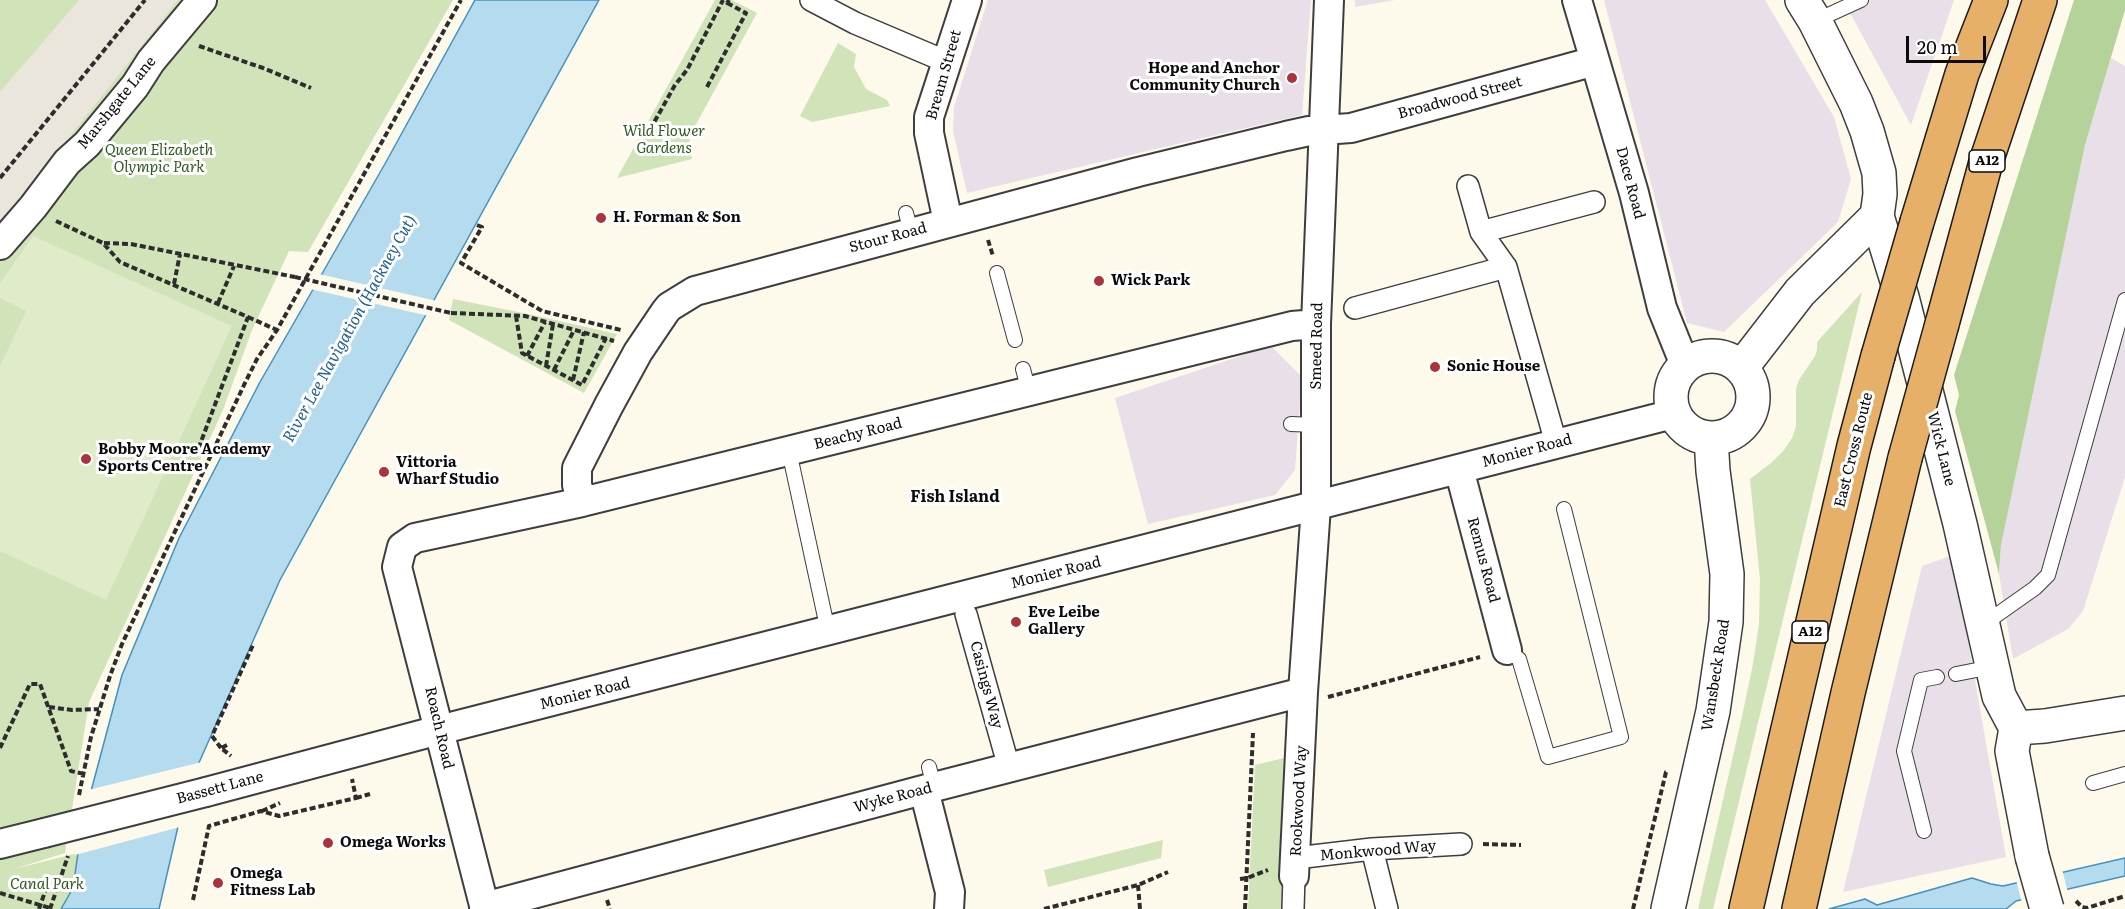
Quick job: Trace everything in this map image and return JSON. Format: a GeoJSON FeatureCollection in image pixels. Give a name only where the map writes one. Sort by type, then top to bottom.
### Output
{"type":"FeatureCollection","features":[{"type":"Feature","properties":{"kind":"highway","name":"East Cross Route"},"geometry":{"type":"LineString","coordinates":[[1746,909],[1854,446],[1878,356],[1962,74],[1991,0]]}},
{"type":"Feature","properties":{"kind":"highway","name":"A12"},"geometry":{"type":"LineString","coordinates":[[1799,909],[1905,458],[1986,162],[2040,0]]}},
{"type":"Feature","properties":{"kind":"street","name":"Marshgate Lane"},"geometry":{"type":"LineString","coordinates":[[0,244],[40,212],[68,162],[135,86],[151,61],[202,0]]}},
{"type":"Feature","properties":{"kind":"street"},"geometry":{"type":"LineString","coordinates":[[811,0],[947,62]]}},
{"type":"Feature","properties":{"kind":"street","name":"Bream Street"},"geometry":{"type":"LineString","coordinates":[[948,222],[929,133],[929,117],[968,0]]}},
{"type":"Feature","properties":{"kind":"street","name":"Smeed Road"},"geometry":{"type":"LineString","coordinates":[[1303,698],[1316,506],[1304,424],[1316,324],[1329,0]]}},
{"type":"Feature","properties":{"kind":"street","name":"Dace Road"},"geometry":{"type":"LineString","coordinates":[[1577,0],[1634,193],[1662,308],[1685,365]]}},
{"type":"Feature","properties":{"kind":"street","name":"Wick Lane"},"geometry":{"type":"LineString","coordinates":[[1808,11],[1856,103],[1867,131],[1879,173],[1880,194],[1877,216],[1902,297],[1960,524],[1999,696],[2016,728]]}},
{"type":"Feature","properties":{"kind":"street","name":"Broadwood Street"},"geometry":{"type":"LineString","coordinates":[[1324,130],[1351,128],[1595,61]]}},
{"type":"Feature","properties":{"kind":"street","name":"Stour Road"},"geometry":{"type":"LineString","coordinates":[[582,502],[577,485],[577,468],[609,405],[646,340],[669,307],[695,291],[908,222],[948,222],[1150,169],[1286,136],[1324,130]]}},
{"type":"Feature","properties":{"kind":"street"},"geometry":{"type":"LineString","coordinates":[[1468,186],[1481,232],[1506,267],[1556,443]]}},
{"type":"Feature","properties":{"kind":"street"},"geometry":{"type":"LineString","coordinates":[[1481,232],[1594,202]]}},
{"type":"Feature","properties":{"kind":"street"},"geometry":{"type":"LineString","coordinates":[[1742,367],[1805,286],[1877,216]]}},
{"type":"Feature","properties":{"kind":"street"},"geometry":{"type":"LineString","coordinates":[[1355,308],[1506,267]]}},
{"type":"Feature","properties":{"kind":"street","name":"Beachy Road"},"geometry":{"type":"LineString","coordinates":[[402,547],[416,538],[582,502],[789,451],[1026,380],[1292,326],[1316,324]]}},
{"type":"Feature","properties":{"kind":"street"},"geometry":{"type":"LineString","coordinates":[[1719,356],[1742,367],[1751,385],[1753,399],[1752,408],[1746,420],[1735,431],[1711,438],[1699,436],[1689,431],[1673,414],[1671,389],[1676,375],[1685,365],[1698,358],[1719,356]]}},
{"type":"Feature","properties":{"kind":"street","name":"Monier Road"},"geometry":{"type":"LineString","coordinates":[[439,730],[827,622],[1316,506],[1673,414]]}},
{"type":"Feature","properties":{"kind":"street","name":"Wansbeck Road"},"geometry":{"type":"LineString","coordinates":[[1668,909],[1713,711],[1726,622],[1727,574],[1713,471],[1711,438]]}},
{"type":"Feature","properties":{"kind":"street","name":"Remus Road"},"geometry":{"type":"LineString","coordinates":[[1460,469],[1507,650]]}},
{"type":"Feature","properties":{"kind":"street","name":"Roach Road"},"geometry":{"type":"LineString","coordinates":[[402,547],[397,567],[481,908]]}},
{"type":"Feature","properties":{"kind":"street","name":"Casings Way"},"geometry":{"type":"LineString","coordinates":[[966,614],[1006,757]]}},
{"type":"Feature","properties":{"kind":"street","name":"Wyke Road"},"geometry":{"type":"LineString","coordinates":[[481,908],[929,781],[1251,707],[1303,698]]}},
{"type":"Feature","properties":{"kind":"street","name":"Rookwood Way"},"geometry":{"type":"LineString","coordinates":[[1293,909],[1303,698]]}},
{"type":"Feature","properties":{"kind":"street"},"geometry":{"type":"LineString","coordinates":[[2059,903],[2032,856],[2012,751],[2016,728],[2045,726],[2125,713]]}},
{"type":"Feature","properties":{"kind":"street","name":"Bassett Lane"},"geometry":{"type":"LineString","coordinates":[[0,844],[439,730]]}},
{"type":"Feature","properties":{"kind":"street"},"geometry":{"type":"LineString","coordinates":[[929,781],[950,892],[949,909]]}},
{"type":"Feature","properties":{"kind":"street","name":"Monkwood Way"},"geometry":{"type":"LineString","coordinates":[[1295,867],[1372,849],[1461,844]]}},
{"type":"Feature","properties":{"kind":"street"},"geometry":{"type":"LineString","coordinates":[[1372,849],[1387,909]]}},
{"type":"Feature","properties":{"kind":"lane"},"geometry":{"type":"LineString","coordinates":[[1808,11],[1861,0]]}},
{"type":"Feature","properties":{"kind":"lane"},"geometry":{"type":"LineString","coordinates":[[997,273],[1015,340]]}},
{"type":"Feature","properties":{"kind":"lane"},"geometry":{"type":"LineString","coordinates":[[1983,625],[2035,588],[2049,575],[2125,300]]}},
{"type":"Feature","properties":{"kind":"lane"},"geometry":{"type":"LineString","coordinates":[[789,451],[827,622]]}},
{"type":"Feature","properties":{"kind":"lane"},"geometry":{"type":"LineString","coordinates":[[1507,650],[1519,659],[1548,757],[1621,736],[1564,509]]}},
{"type":"Feature","properties":{"kind":"lane"},"geometry":{"type":"LineString","coordinates":[[1956,674],[1992,667]]}},
{"type":"Feature","properties":{"kind":"lane"},"geometry":{"type":"LineString","coordinates":[[1924,831],[1904,751],[1920,680],[1938,677]]}},
{"type":"Feature","properties":{"kind":"lane"},"geometry":{"type":"LineString","coordinates":[[2093,783],[2125,774]]}},
{"type":"Feature","properties":{"kind":"path"},"geometry":{"type":"LineString","coordinates":[[0,178],[145,0]]}},
{"type":"Feature","properties":{"kind":"path"},"geometry":{"type":"LineString","coordinates":[[78,799],[91,737],[122,644],[185,508],[244,385],[461,0]]}},
{"type":"Feature","properties":{"kind":"path"},"geometry":{"type":"LineString","coordinates":[[637,153],[675,85],[687,70],[723,0],[746,13],[707,87]]}},
{"type":"Feature","properties":{"kind":"path"},"geometry":{"type":"LineString","coordinates":[[196,45],[311,88]]}},
{"type":"Feature","properties":{"kind":"path"},"geometry":{"type":"LineString","coordinates":[[40,212],[103,243],[120,262],[276,330]]}},
{"type":"Feature","properties":{"kind":"path"},"geometry":{"type":"LineString","coordinates":[[477,225],[482,227],[461,263],[542,311],[623,330],[646,340]]}},
{"type":"Feature","properties":{"kind":"path"},"geometry":{"type":"LineString","coordinates":[[103,243],[131,244],[295,277],[451,313],[516,316],[606,339],[582,385],[522,353],[516,316]]}},
{"type":"Feature","properties":{"kind":"path"},"geometry":{"type":"LineString","coordinates":[[174,284],[180,254]]}},
{"type":"Feature","properties":{"kind":"path"},"geometry":{"type":"LineString","coordinates":[[218,304],[234,266]]}},
{"type":"Feature","properties":{"kind":"path"},"geometry":{"type":"LineString","coordinates":[[213,452],[199,447],[248,317]]}},
{"type":"Feature","properties":{"kind":"path"},"geometry":{"type":"LineString","coordinates":[[527,356],[545,322]]}},
{"type":"Feature","properties":{"kind":"path"},"geometry":{"type":"LineString","coordinates":[[546,366],[552,324]]}},
{"type":"Feature","properties":{"kind":"path"},"geometry":{"type":"LineString","coordinates":[[554,370],[574,330]]}},
{"type":"Feature","properties":{"kind":"path"},"geometry":{"type":"LineString","coordinates":[[573,380],[584,332]]}},
{"type":"Feature","properties":{"kind":"path"},"geometry":{"type":"LineString","coordinates":[[239,762],[221,748],[212,736],[253,645]]}},
{"type":"Feature","properties":{"kind":"path"},"geometry":{"type":"LineString","coordinates":[[1303,698],[1507,650]]}},
{"type":"Feature","properties":{"kind":"path"},"geometry":{"type":"LineString","coordinates":[[0,748],[30,684],[40,684],[71,771],[84,774]]}},
{"type":"Feature","properties":{"kind":"path"},"geometry":{"type":"LineString","coordinates":[[49,707],[72,710],[99,709]]}},
{"type":"Feature","properties":{"kind":"path"},"geometry":{"type":"LineString","coordinates":[[1245,909],[1253,744],[1251,707]]}},
{"type":"Feature","properties":{"kind":"path"},"geometry":{"type":"LineString","coordinates":[[221,748],[227,745]]}},
{"type":"Feature","properties":{"kind":"path"},"geometry":{"type":"LineString","coordinates":[[1633,909],[1666,772]]}},
{"type":"Feature","properties":{"kind":"path"},"geometry":{"type":"LineString","coordinates":[[354,788],[356,798]]}},
{"type":"Feature","properties":{"kind":"path"},"geometry":{"type":"LineString","coordinates":[[193,900],[209,826],[261,811],[279,816],[370,794]]}},
{"type":"Feature","properties":{"kind":"path"},"geometry":{"type":"LineString","coordinates":[[1461,844],[1521,844]]}},
{"type":"Feature","properties":{"kind":"path"},"geometry":{"type":"LineString","coordinates":[[0,892],[40,907],[50,908],[69,851]]}},
{"type":"Feature","properties":{"kind":"path"},"geometry":{"type":"LineString","coordinates":[[1044,909],[1138,885],[1168,872]]}},
{"type":"Feature","properties":{"kind":"path"},"geometry":{"type":"LineString","coordinates":[[40,907],[50,877]]}},
{"type":"Feature","properties":{"kind":"path"},"geometry":{"type":"LineString","coordinates":[[1240,879],[1247,878]]}},
{"type":"Feature","properties":{"kind":"path"},"geometry":{"type":"LineString","coordinates":[[1138,885],[1140,909]]}},
{"type":"Feature","properties":{"kind":"path"},"geometry":{"type":"LineString","coordinates":[[2059,903],[2087,908],[2125,896]]}},
{"type":"Feature","properties":{"kind":"shaded area"},"geometry":{"type":"Polygon","coordinates":[[[79,0],[178,0],[21,198],[0,221],[0,92],[79,0]]]}},
{"type":"Feature","properties":{"kind":"shaded area"},"geometry":{"type":"Polygon","coordinates":[[[988,0],[1311,0],[1302,115],[967,193],[953,131],[954,107],[988,0]]]}},
{"type":"Feature","properties":{"kind":"shaded area"},"geometry":{"type":"Polygon","coordinates":[[[1355,0],[1395,0],[1355,7],[1355,0]]]}},
{"type":"Feature","properties":{"kind":"shaded area"},"geometry":{"type":"Polygon","coordinates":[[[1604,0],[1765,0],[1834,117],[1851,179],[1838,222],[1724,332],[1687,323],[1604,0]]]}},
{"type":"Feature","properties":{"kind":"shaded area"},"geometry":{"type":"Polygon","coordinates":[[[1843,0],[1954,0],[1911,125],[1843,0]]]}},
{"type":"Feature","properties":{"kind":"shaded area"},"geometry":{"type":"Polygon","coordinates":[[[2111,58],[2125,66],[2125,477],[2083,611],[2068,629],[2013,659],[1999,574],[2001,545],[2085,145],[2111,58]]]}},
{"type":"Feature","properties":{"kind":"shaded area"},"geometry":{"type":"Polygon","coordinates":[[[1271,346],[1302,377],[1295,470],[1275,495],[1148,524],[1115,398],[1271,346]]]}},
{"type":"Feature","properties":{"kind":"shaded area"},"geometry":{"type":"Polygon","coordinates":[[[1953,555],[2006,857],[1843,892],[1922,566],[1953,555]]]}},
{"type":"Feature","properties":{"kind":"green space","name":"Queen Elizabeth Olympic Park"},"geometry":{"type":"Polygon","coordinates":[[[0,0],[453,0],[308,252],[289,251],[252,330],[223,410],[89,702],[65,853],[14,869],[78,853],[73,888],[61,909],[0,909],[0,0]]]}},
{"type":"Feature","properties":{"kind":"green space","name":"Wild Flower Gardens"},"geometry":{"type":"Polygon","coordinates":[[[715,0],[732,0],[757,13],[689,137],[692,159],[617,178],[715,0]]]}},
{"type":"Feature","properties":{"kind":"green space"},"geometry":{"type":"Polygon","coordinates":[[[2074,0],[2125,0],[2125,10],[2085,145],[2001,545],[1999,574],[1955,411],[1959,395],[1954,375],[2074,0]]]}},
{"type":"Feature","properties":{"kind":"green space"},"geometry":{"type":"Polygon","coordinates":[[[838,43],[856,54],[854,67],[866,89],[887,100],[890,106],[812,122],[800,116],[838,43]]]}},
{"type":"Feature","properties":{"kind":"green space","name":"Bobby Moore Academy Sports Centre"},"geometry":{"type":"Polygon","coordinates":[[[33,236],[232,326],[106,600],[0,551],[0,366],[26,311],[0,298],[0,283],[33,236]]]}},
{"type":"Feature","properties":{"kind":"green space"},"geometry":{"type":"Polygon","coordinates":[[[1862,292],[1713,909],[1698,909],[1741,721],[1759,624],[1760,579],[1750,479],[1771,463],[1792,438],[1796,426],[1796,389],[1799,380],[1815,356],[1817,342],[1862,292]]]}},
{"type":"Feature","properties":{"kind":"green space"},"geometry":{"type":"Polygon","coordinates":[[[453,299],[617,334],[584,393],[449,320],[453,299]]]}},
{"type":"Feature","properties":{"kind":"green space"},"geometry":{"type":"Polygon","coordinates":[[[1297,755],[1288,909],[1248,909],[1255,765],[1297,755]]]}},
{"type":"Feature","properties":{"kind":"green space"},"geometry":{"type":"Polygon","coordinates":[[[1163,840],[1161,858],[1048,887],[1044,870],[1163,840]]]}},
{"type":"Feature","properties":{"kind":"water","name":"River Lee Navigation (Hackney Cut)"},"geometry":{"type":"Polygon","coordinates":[[[475,0],[599,0],[280,580],[186,792],[159,909],[61,909],[73,888],[82,825],[122,675],[179,538],[260,382],[386,162],[475,0]]]}},
{"type":"Feature","properties":{"kind":"water"},"geometry":{"type":"Polygon","coordinates":[[[2125,858],[2125,876],[2016,901],[2006,909],[1829,909],[1865,899],[1877,905],[1972,878],[2003,886],[2125,858]]]}},
{"type":"Feature","properties":{"kind":"pier"},"geometry":{"type":"Polygon","coordinates":[[[319,274],[437,301],[429,316],[310,289],[319,274]]]}},
{"type":"Feature","properties":{"kind":"pier"},"geometry":{"type":"Polygon","coordinates":[[[202,762],[188,793],[180,827],[75,855],[79,825],[88,790],[202,762]]]}},
{"type":"Feature","properties":{"kind":"pier"},"geometry":{"type":"Polygon","coordinates":[[[2062,869],[2068,893],[2022,903],[2016,880],[2062,869]]]}},
{"type":"Feature","properties":{"kind":"place","name":"Hope and Anchor Community Church"},"geometry":{"type":"Point","coordinates":[1292,78]}},
{"type":"Feature","properties":{"kind":"place","name":"H. Forman & Son"},"geometry":{"type":"Point","coordinates":[601,218]}},
{"type":"Feature","properties":{"kind":"place","name":"Wick Park"},"geometry":{"type":"Point","coordinates":[1099,281]}},
{"type":"Feature","properties":{"kind":"place","name":"Sonic House"},"geometry":{"type":"Point","coordinates":[1435,367]}},
{"type":"Feature","properties":{"kind":"place","name":"Bobby Moore Academy Sports Centre"},"geometry":{"type":"Point","coordinates":[86,459]}},
{"type":"Feature","properties":{"kind":"place","name":"Vittoria Wharf Studio"},"geometry":{"type":"Point","coordinates":[384,472]}},
{"type":"Feature","properties":{"kind":"place","name":"Eve Leibe Gallery"},"geometry":{"type":"Point","coordinates":[1016,622]}},
{"type":"Feature","properties":{"kind":"place","name":"Omega Works"},"geometry":{"type":"Point","coordinates":[328,843]}},
{"type":"Feature","properties":{"kind":"place","name":"Omega Fitness Lab"},"geometry":{"type":"Point","coordinates":[218,883]}},
{"type":"Feature","properties":{"kind":"district","name":"Fish Island"},"geometry":{"type":"Point","coordinates":[955,497]}},
{"type":"Feature","properties":{"kind":"park label","name":"Canal Park"},"geometry":{"type":"Point","coordinates":[47,885]}}]}
